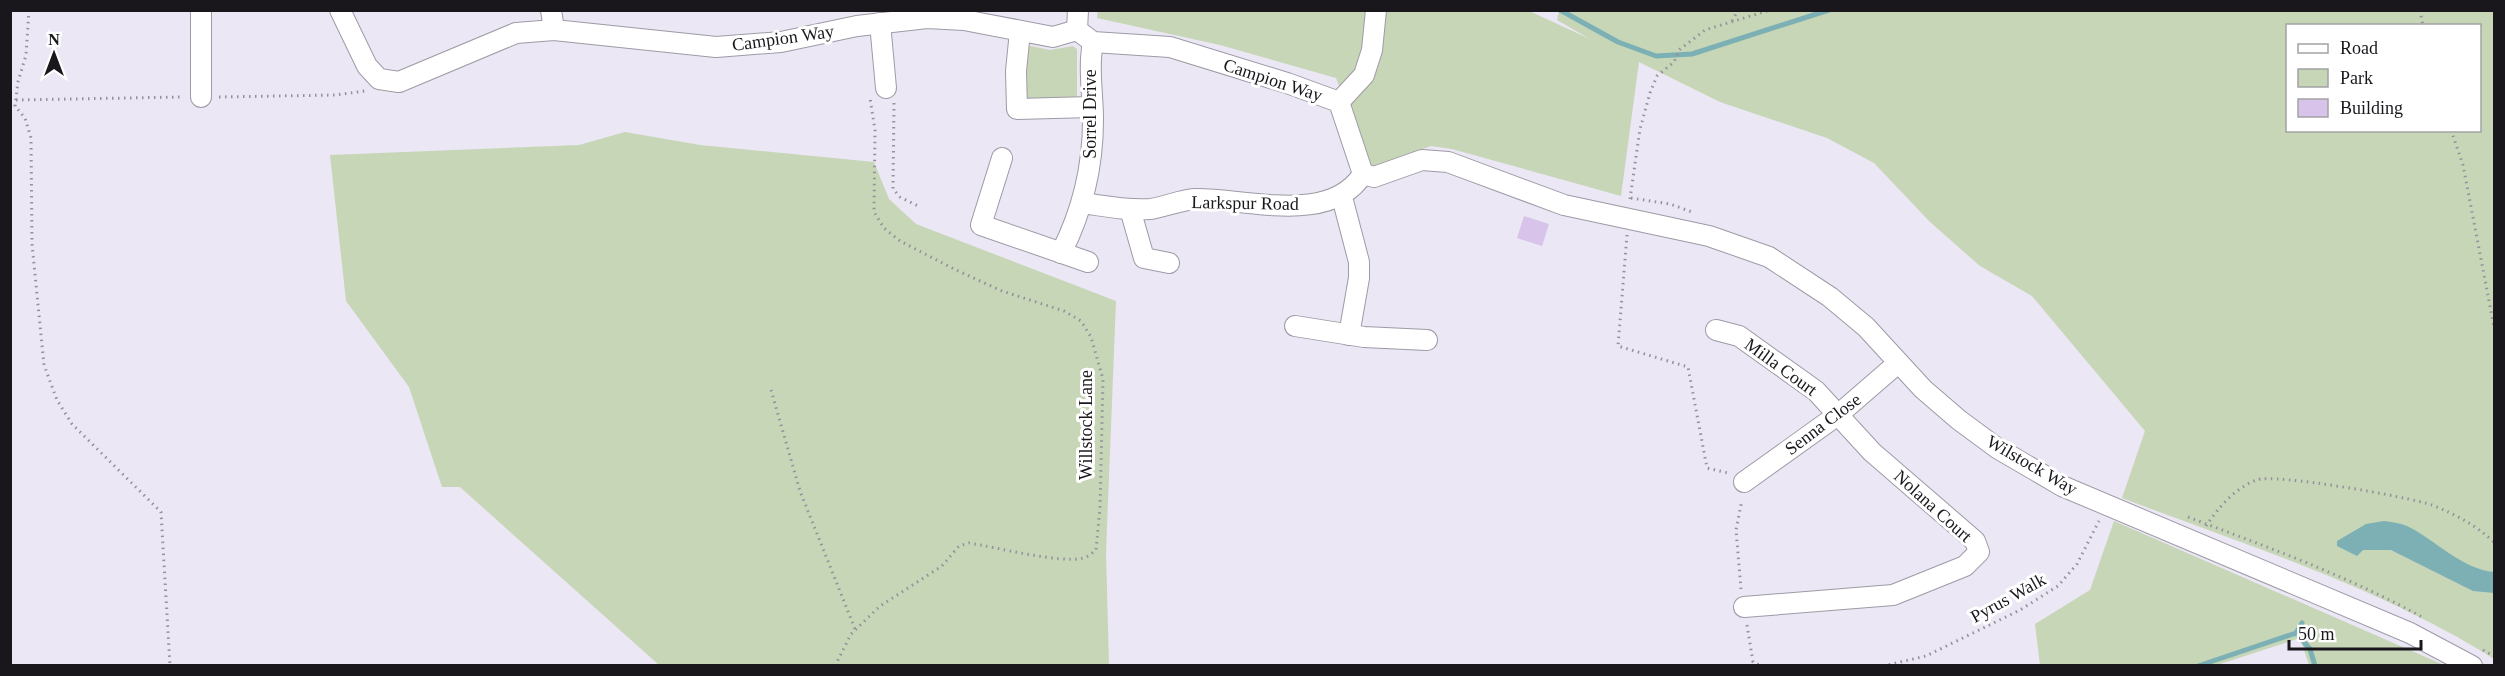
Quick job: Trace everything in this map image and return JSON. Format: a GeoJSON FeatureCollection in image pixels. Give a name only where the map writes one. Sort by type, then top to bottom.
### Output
{"type":"FeatureCollection","features":[{"type":"Feature","properties":{"kind":"street"},"geometry":{"type":"LineString","coordinates":[[201,10],[201,97]]}},
{"type":"Feature","properties":{"kind":"street","name":"Campion Way"},"geometry":{"type":"LineString","coordinates":[[340,10],[367,66],[379,79],[399,82],[552,20],[716,47],[781,42],[839,20],[880,23],[946,18],[1053,37],[1077,30]]}},
{"type":"Feature","properties":{"kind":"street"},"geometry":{"type":"LineString","coordinates":[[1078,10],[1077,30],[1093,42]]}},
{"type":"Feature","properties":{"kind":"street"},"geometry":{"type":"LineString","coordinates":[[1338,102],[1364,75],[1372,50],[1376,10]]}},
{"type":"Feature","properties":{"kind":"street"},"geometry":{"type":"LineString","coordinates":[[880,23],[883,93]]}},
{"type":"Feature","properties":{"kind":"street"},"geometry":{"type":"LineString","coordinates":[[1020,31],[1016,71],[1017,109],[1092,107]]}},
{"type":"Feature","properties":{"kind":"street","name":"Campion Way"},"geometry":{"type":"LineString","coordinates":[[1093,42],[1170,47],[1287,83],[1338,102],[1363,174]]}},
{"type":"Feature","properties":{"kind":"street","name":"Sorrel Drive"},"geometry":{"type":"LineString","coordinates":[[1061,253],[1082,203],[1091,161],[1090,58],[1093,42]]}},
{"type":"Feature","properties":{"kind":"street"},"geometry":{"type":"LineString","coordinates":[[1002,158],[981,225],[1088,261]]}},
{"type":"Feature","properties":{"kind":"street"},"geometry":{"type":"LineString","coordinates":[[1348,335],[1359,278],[1359,262],[1342,197],[1350,191],[1363,174],[1374,177],[1422,160],[1448,162],[1564,205],[1628,220]]}},
{"type":"Feature","properties":{"kind":"street","name":"Larkspur Road"},"geometry":{"type":"LineString","coordinates":[[1082,203],[1131,209],[1152,208],[1193,199],[1282,205],[1306,204],[1342,197]]}},
{"type":"Feature","properties":{"kind":"street"},"geometry":{"type":"LineString","coordinates":[[1131,209],[1144,258],[1169,263]]}},
{"type":"Feature","properties":{"kind":"street","name":"Wilstock Way"},"geometry":{"type":"LineString","coordinates":[[1628,220],[1709,236],[1769,257],[1830,297],[1866,327],[1939,404],[1997,448],[2062,486],[2410,633],[2472,666]]}},
{"type":"Feature","properties":{"kind":"street"},"geometry":{"type":"LineString","coordinates":[[1295,326],[1348,335],[1427,340]]}},
{"type":"Feature","properties":{"kind":"street","name":"Milla Court"},"geometry":{"type":"LineString","coordinates":[[1716,330],[1739,336],[1816,391],[1839,414]]}},
{"type":"Feature","properties":{"kind":"street","name":"Senna Close"},"geometry":{"type":"LineString","coordinates":[[1744,482],[1839,414],[1898,363]]}},
{"type":"Feature","properties":{"kind":"street","name":"Nolana Court"},"geometry":{"type":"LineString","coordinates":[[1744,607],[1893,595],[1965,566],[1978,552],[1975,541],[1872,452],[1839,414]]}},
{"type":"Feature","properties":{"kind":"path"},"geometry":{"type":"LineString","coordinates":[[29,10],[26,55],[18,82],[15,106],[25,118],[31,138],[32,244],[44,365],[57,400],[72,424],[161,512],[170,666]]}},
{"type":"Feature","properties":{"kind":"path"},"geometry":{"type":"LineString","coordinates":[[1731,22],[1738,10]]}},
{"type":"Feature","properties":{"kind":"path"},"geometry":{"type":"LineString","coordinates":[[1762,666],[1754,662],[1738,571],[1736,530],[1744,482],[1724,471],[1707,468],[1688,367],[1618,346],[1628,220],[1640,129],[1657,76],[1674,62],[1679,50],[1705,30],[1770,10]]}},
{"type":"Feature","properties":{"kind":"path"},"geometry":{"type":"LineString","coordinates":[[883,93],[893,189],[900,197],[920,207]]}},
{"type":"Feature","properties":{"kind":"path","name":"Willstock Lane"},"geometry":{"type":"LineString","coordinates":[[835,666],[855,629],[880,606],[942,566],[959,546],[969,543],[1036,555],[1084,558],[1096,550],[1100,508],[1103,379],[1091,337],[1081,321],[1064,311],[1002,291],[965,274],[900,241],[884,228],[874,212],[875,130],[883,93]]}},
{"type":"Feature","properties":{"kind":"path"},"geometry":{"type":"LineString","coordinates":[[2452,132],[2463,165],[2494,327]]}},
{"type":"Feature","properties":{"kind":"path"},"geometry":{"type":"LineString","coordinates":[[771,390],[800,491],[855,629]]}},
{"type":"Feature","properties":{"kind":"path"},"geometry":{"type":"LineString","coordinates":[[2196,543],[2220,505],[2258,479],[2296,481],[2366,491],[2430,504],[2473,523],[2494,542]]}},
{"type":"Feature","properties":{"kind":"path","name":"Pyrus Walk"},"geometry":{"type":"LineString","coordinates":[[1883,666],[1926,656],[2020,610],[2058,586],[2077,564],[2107,505]]}},
{"type":"Feature","properties":{"kind":"path"},"geometry":{"type":"LineString","coordinates":[[2187,517],[2318,568],[2425,618]]}},
{"type":"Feature","properties":{"kind":"path"},"geometry":{"type":"LineString","coordinates":[[2475,645],[2494,656]]}},
{"type":"Feature","properties":{"kind":"green space"},"geometry":{"type":"Polygon","coordinates":[[[1098,10],[1527,10],[1590,39],[1557,20],[1559,11],[2494,11],[2494,659],[2406,610],[2359,589],[2122,498],[2145,431],[2032,296],[1980,266],[1930,222],[1874,163],[1827,138],[1720,102],[1639,62],[1621,196],[1452,149],[1431,146],[1372,167],[1336,78],[1220,45],[1097,18],[1098,10]]]}},
{"type":"Feature","properties":{"kind":"green space"},"geometry":{"type":"Polygon","coordinates":[[[1026,45],[1050,50],[1073,46],[1077,49],[1077,100],[1024,100],[1026,45]]]}},
{"type":"Feature","properties":{"kind":"green space"},"geometry":{"type":"Polygon","coordinates":[[[625,132],[700,145],[874,162],[889,199],[916,224],[1116,301],[1106,553],[1109,665],[659,665],[460,487],[442,487],[409,387],[346,301],[330,155],[579,145],[625,132]]]}},
{"type":"Feature","properties":{"kind":"green space"},"geometry":{"type":"Polygon","coordinates":[[[2114,521],[2444,665],[2309,665],[2300,638],[2217,665],[2040,665],[2035,624],[2090,590],[2114,521]]]}},
{"type":"Feature","properties":{"kind":"water"},"geometry":{"type":"Polygon","coordinates":[[[2384,521],[2407,526],[2471,566],[2494,572],[2494,593],[2473,591],[2391,550],[2363,550],[2357,556],[2337,546],[2337,541],[2366,524],[2384,521]]]}},
{"type":"Feature","properties":{"kind":"building"},"geometry":{"type":"Polygon","coordinates":[[[1524,216],[1549,224],[1542,246],[1517,238],[1524,216]]]}},
{"type":"Feature","properties":{"kind":"waterway"},"geometry":{"type":"LineString","coordinates":[[1560,10],[1618,42],[1656,56],[1692,54],[1829,10]]}},
{"type":"Feature","properties":{"kind":"waterway"},"geometry":{"type":"LineString","coordinates":[[2198,666],[2296,633],[2302,623]]}},
{"type":"Feature","properties":{"kind":"waterway"},"geometry":{"type":"LineString","coordinates":[[2296,633],[2310,649],[2315,666]]}}]}
